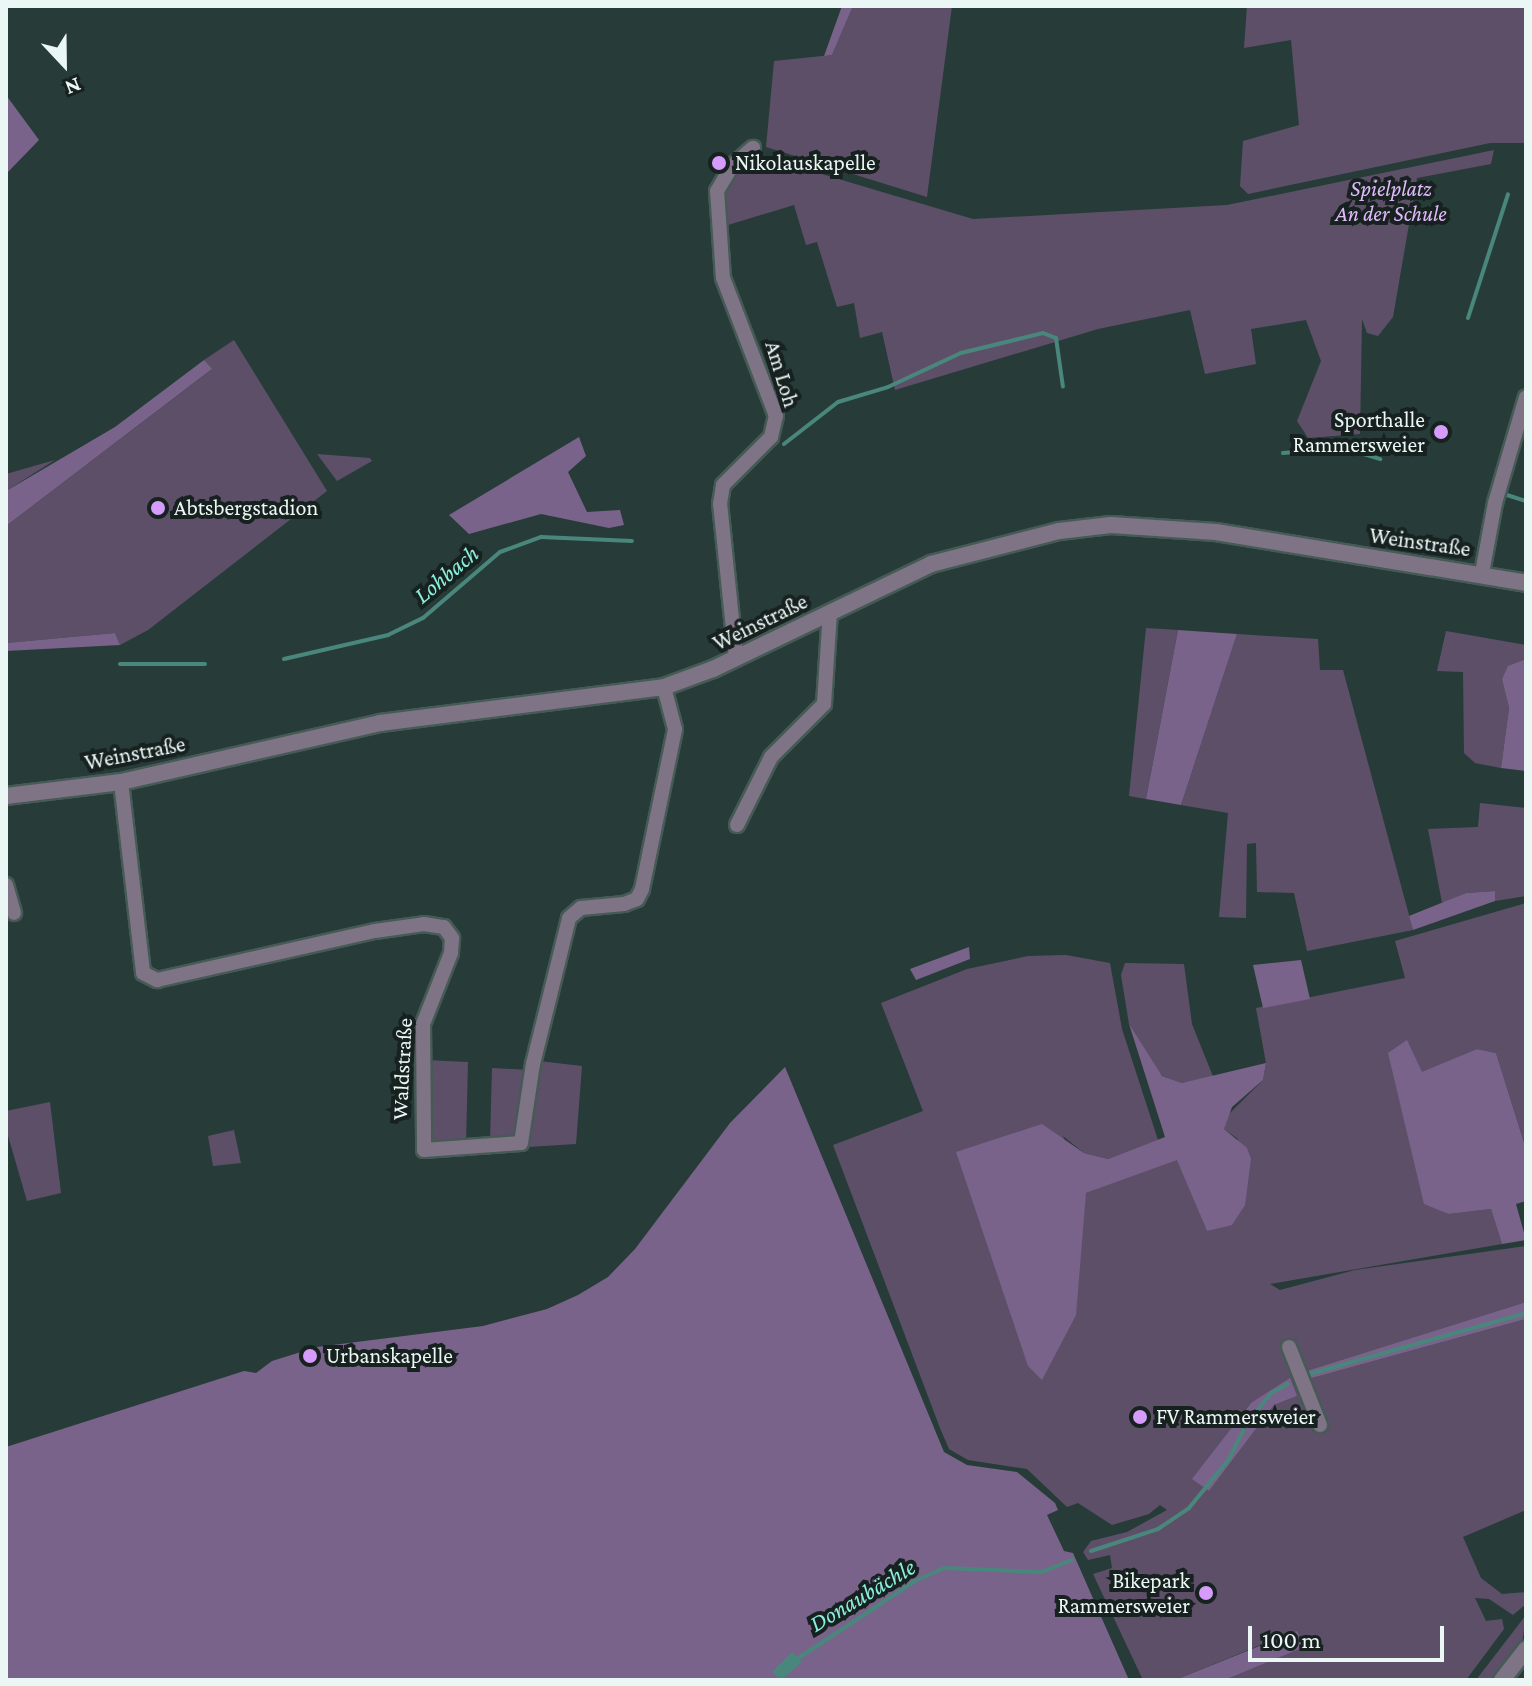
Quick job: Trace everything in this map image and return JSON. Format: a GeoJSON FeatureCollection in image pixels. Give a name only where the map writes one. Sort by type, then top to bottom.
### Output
{"type":"FeatureCollection","features":[{"type":"Feature","properties":{"kind":"street","name":"Am Loh"},"geometry":{"type":"LineString","coordinates":[[736,658],[720,504],[723,485],[771,437],[776,416],[723,278],[717,191],[732,166],[753,148]]}},
{"type":"Feature","properties":{"kind":"street"},"geometry":{"type":"LineString","coordinates":[[1482,573],[1495,503],[1526,397]]}},
{"type":"Feature","properties":{"kind":"street","name":"Weinstraße"},"geometry":{"type":"LineString","coordinates":[[6,796],[121,782],[324,733],[664,687],[736,658],[830,612],[977,548],[1111,525],[1216,532],[1482,573],[1526,583]]}},
{"type":"Feature","properties":{"kind":"street"},"geometry":{"type":"LineString","coordinates":[[737,825],[771,757],[824,704],[830,612]]}},
{"type":"Feature","properties":{"kind":"street","name":"Waldstraße"},"geometry":{"type":"LineString","coordinates":[[121,782],[143,973],[157,980],[375,931],[424,924],[444,927],[452,938],[451,953],[423,1024],[419,1092],[424,1150],[521,1143],[533,1064],[569,918],[581,908],[624,904],[637,899],[642,889],[675,729],[664,687]]}},
{"type":"Feature","properties":{"kind":"street"},"geometry":{"type":"LineString","coordinates":[[6,885],[14,913]]}},
{"type":"Feature","properties":{"kind":"street"},"geometry":{"type":"LineString","coordinates":[[1289,1347],[1320,1425]]}},
{"type":"Feature","properties":{"kind":"street"},"geometry":{"type":"LineString","coordinates":[[1502,1680],[1526,1649]]}},
{"type":"Feature","properties":{"kind":"green space"},"geometry":{"type":"Polygon","coordinates":[[[853,6],[952,6],[927,197],[766,147],[774,61],[832,55],[853,6]]]}},
{"type":"Feature","properties":{"kind":"green space"},"geometry":{"type":"Polygon","coordinates":[[[1247,6],[1526,6],[1526,143],[1490,143],[1248,194],[1240,186],[1243,141],[1299,125],[1291,40],[1244,48],[1247,6]]]}},
{"type":"Feature","properties":{"kind":"green space","name":"Spielplatz An der Schule"},"geometry":{"type":"Polygon","coordinates":[[[1494,150],[1491,164],[1417,178],[1393,317],[1378,336],[1367,333],[1362,319],[1360,434],[1308,438],[1297,421],[1321,361],[1306,320],[1251,329],[1256,364],[1205,374],[1190,310],[1098,329],[895,390],[882,332],[860,338],[854,303],[837,307],[817,242],[806,245],[794,205],[728,225],[723,195],[733,169],[747,156],[761,156],[973,219],[1227,205],[1494,150]]]}},
{"type":"Feature","properties":{"kind":"green space","name":"Abtsbergstadion"},"geometry":{"type":"Polygon","coordinates":[[[234,340],[327,491],[148,630],[120,645],[115,633],[6,643],[6,526],[211,370],[204,360],[234,340]]]}},
{"type":"Feature","properties":{"kind":"green space"},"geometry":{"type":"Polygon","coordinates":[[[317,454],[370,458],[372,461],[337,481],[317,454]]]}},
{"type":"Feature","properties":{"kind":"green space"},"geometry":{"type":"Polygon","coordinates":[[[55,460],[6,491],[6,474],[55,460]]]}},
{"type":"Feature","properties":{"kind":"green space"},"geometry":{"type":"Polygon","coordinates":[[[1146,628],[1178,630],[1146,799],[1129,796],[1146,628]]]}},
{"type":"Feature","properties":{"kind":"green space"},"geometry":{"type":"Polygon","coordinates":[[[1446,631],[1526,645],[1526,661],[1502,678],[1509,708],[1501,768],[1475,763],[1464,753],[1463,672],[1437,671],[1446,631]]]}},
{"type":"Feature","properties":{"kind":"green space"},"geometry":{"type":"Polygon","coordinates":[[[1237,634],[1318,639],[1320,670],[1343,670],[1413,930],[1307,951],[1294,893],[1257,892],[1256,843],[1247,844],[1246,918],[1219,917],[1228,813],[1181,805],[1237,634]]]}},
{"type":"Feature","properties":{"kind":"green space"},"geometry":{"type":"Polygon","coordinates":[[[1480,803],[1526,808],[1526,896],[1495,901],[1495,891],[1466,893],[1442,903],[1428,829],[1478,827],[1480,803]]]}},
{"type":"Feature","properties":{"kind":"green space"},"geometry":{"type":"Polygon","coordinates":[[[1526,903],[1526,1149],[1496,1053],[1477,1049],[1422,1073],[1449,1214],[1491,1209],[1502,1244],[1270,1284],[1280,1290],[1355,1270],[1526,1246],[1526,1302],[1303,1372],[1305,1380],[1526,1319],[1526,1510],[1463,1537],[1481,1578],[1502,1594],[1526,1592],[1526,1604],[1513,1615],[1489,1599],[1475,1598],[1486,1621],[1502,1619],[1504,1629],[1466,1680],[1225,1680],[1303,1647],[1290,1633],[1175,1680],[1143,1680],[1093,1574],[1112,1568],[1110,1555],[1088,1560],[1083,1552],[1091,1541],[1127,1532],[1167,1510],[1160,1505],[1149,1514],[1112,1525],[1078,1503],[1067,1507],[1027,1469],[968,1460],[949,1449],[940,1428],[833,1145],[923,1111],[881,1003],[967,969],[1028,956],[1066,955],[1110,963],[1122,1029],[1158,1140],[1108,1159],[1084,1153],[1063,1136],[1086,1193],[1178,1159],[1207,1231],[1238,1139],[1224,1129],[1226,1117],[1263,1080],[1266,1063],[1256,1008],[1405,978],[1395,941],[1526,903]],[[1297,1396],[1251,1403],[1193,1479],[1209,1491],[1274,1405],[1297,1396]]]}},
{"type":"Feature","properties":{"kind":"green space"},"geometry":{"type":"Polygon","coordinates":[[[1125,963],[1184,964],[1192,1024],[1214,1079],[1182,1083],[1162,1076],[1145,1055],[1129,1024],[1121,975],[1125,963]]]}},
{"type":"Feature","properties":{"kind":"green space"},"geometry":{"type":"Polygon","coordinates":[[[425,1060],[468,1062],[466,1143],[434,1144],[428,1139],[425,1060]]]}},
{"type":"Feature","properties":{"kind":"green space"},"geometry":{"type":"Polygon","coordinates":[[[539,1061],[582,1066],[576,1144],[528,1147],[539,1061]]]}},
{"type":"Feature","properties":{"kind":"green space"},"geometry":{"type":"Polygon","coordinates":[[[492,1068],[529,1070],[516,1136],[490,1142],[492,1068]]]}},
{"type":"Feature","properties":{"kind":"green space"},"geometry":{"type":"Polygon","coordinates":[[[50,1102],[61,1193],[27,1201],[6,1129],[6,1111],[50,1102]]]}},
{"type":"Feature","properties":{"kind":"green space"},"geometry":{"type":"Polygon","coordinates":[[[234,1130],[241,1163],[213,1166],[208,1136],[234,1130]]]}},
{"type":"Feature","properties":{"kind":"green space"},"geometry":{"type":"Polygon","coordinates":[[[1526,1615],[1522,1644],[1493,1680],[1476,1680],[1526,1615]]]}},
{"type":"Feature","properties":{"kind":"shaded area"},"geometry":{"type":"Polygon","coordinates":[[[842,6],[853,6],[832,55],[824,56],[842,6]]]}},
{"type":"Feature","properties":{"kind":"shaded area"},"geometry":{"type":"Polygon","coordinates":[[[6,95],[39,140],[6,174],[6,95]]]}},
{"type":"Feature","properties":{"kind":"shaded area"},"geometry":{"type":"Polygon","coordinates":[[[204,360],[212,369],[6,526],[6,491],[115,427],[204,360]]]}},
{"type":"Feature","properties":{"kind":"shaded area"},"geometry":{"type":"Polygon","coordinates":[[[579,437],[586,456],[568,472],[587,512],[620,510],[624,525],[609,528],[541,514],[469,534],[449,515],[579,437]]]}},
{"type":"Feature","properties":{"kind":"shaded area"},"geometry":{"type":"Polygon","coordinates":[[[1178,630],[1237,634],[1181,805],[1146,799],[1178,630]]]}},
{"type":"Feature","properties":{"kind":"shaded area"},"geometry":{"type":"Polygon","coordinates":[[[115,633],[120,645],[6,651],[6,643],[115,633]]]}},
{"type":"Feature","properties":{"kind":"shaded area"},"geometry":{"type":"Polygon","coordinates":[[[1524,660],[1526,771],[1501,768],[1509,708],[1502,679],[1508,666],[1524,660]]]}},
{"type":"Feature","properties":{"kind":"shaded area"},"geometry":{"type":"Polygon","coordinates":[[[1495,891],[1495,901],[1413,930],[1409,916],[1466,893],[1495,891]]]}},
{"type":"Feature","properties":{"kind":"shaded area"},"geometry":{"type":"Polygon","coordinates":[[[969,947],[970,959],[916,980],[910,969],[969,947]]]}},
{"type":"Feature","properties":{"kind":"shaded area"},"geometry":{"type":"Polygon","coordinates":[[[1301,960],[1310,999],[1263,1008],[1253,965],[1301,960]]]}},
{"type":"Feature","properties":{"kind":"shaded area"},"geometry":{"type":"Polygon","coordinates":[[[1129,1024],[1162,1076],[1182,1083],[1266,1063],[1263,1080],[1232,1107],[1224,1129],[1247,1148],[1251,1159],[1245,1205],[1232,1225],[1207,1231],[1177,1160],[1086,1193],[1076,1315],[1042,1380],[1028,1366],[956,1152],[1042,1124],[1084,1153],[1108,1159],[1165,1137],[1129,1024]]]}},
{"type":"Feature","properties":{"kind":"shaded area"},"geometry":{"type":"Polygon","coordinates":[[[1407,1040],[1422,1072],[1477,1049],[1496,1053],[1526,1149],[1526,1201],[1516,1204],[1526,1240],[1502,1244],[1491,1209],[1449,1214],[1424,1204],[1388,1053],[1407,1040]]]}},
{"type":"Feature","properties":{"kind":"shaded area"},"geometry":{"type":"Polygon","coordinates":[[[785,1067],[944,1452],[967,1465],[1017,1472],[1055,1503],[1058,1510],[1047,1515],[1064,1551],[1073,1553],[1129,1680],[6,1680],[6,1447],[244,1371],[256,1373],[272,1361],[317,1347],[483,1326],[547,1309],[578,1295],[608,1277],[635,1249],[730,1123],[785,1067]]]}},
{"type":"Feature","properties":{"kind":"shaded area"},"geometry":{"type":"Polygon","coordinates":[[[1526,1302],[1526,1319],[1305,1380],[1303,1372],[1526,1302]]]}},
{"type":"Feature","properties":{"kind":"shaded area"},"geometry":{"type":"Polygon","coordinates":[[[1290,1378],[1297,1396],[1274,1405],[1209,1491],[1192,1479],[1251,1403],[1290,1378]]]}},
{"type":"Feature","properties":{"kind":"shaded area"},"geometry":{"type":"Polygon","coordinates":[[[1297,1631],[1304,1647],[1225,1680],[1175,1680],[1297,1631]]]}},
{"type":"Feature","properties":{"kind":"shaded area"},"geometry":{"type":"Polygon","coordinates":[[[792,1652],[802,1662],[781,1680],[772,1672],[792,1652]]]}},
{"type":"Feature","properties":{"kind":"waterway"},"geometry":{"type":"LineString","coordinates":[[1468,318],[1508,194]]}},
{"type":"Feature","properties":{"kind":"waterway","name":"Lohbach"},"geometry":{"type":"LineString","coordinates":[[784,444],[838,402],[888,387],[961,353],[1043,333],[1056,338],[1063,387]]}},
{"type":"Feature","properties":{"kind":"waterway","name":"Lohbach"},"geometry":{"type":"LineString","coordinates":[[1283,453],[1344,448],[1380,459]]}},
{"type":"Feature","properties":{"kind":"waterway","name":"Lohbach"},"geometry":{"type":"LineString","coordinates":[[1507,495],[1526,501]]}},
{"type":"Feature","properties":{"kind":"waterway","name":"Lohbach"},"geometry":{"type":"LineString","coordinates":[[284,659],[388,635],[423,618],[500,552],[541,537],[632,541]]}},
{"type":"Feature","properties":{"kind":"waterway","name":"Lohbach"},"geometry":{"type":"LineString","coordinates":[[120,664],[205,664]]}},
{"type":"Feature","properties":{"kind":"waterway","name":"Donaubächle"},"geometry":{"type":"LineString","coordinates":[[1306,1375],[1526,1313]]}},
{"type":"Feature","properties":{"kind":"waterway","name":"Donaubächle"},"geometry":{"type":"LineString","coordinates":[[1091,1551],[1158,1529],[1189,1508],[1229,1459],[1247,1423],[1271,1393],[1288,1384]]}},
{"type":"Feature","properties":{"kind":"waterway","name":"Donaubächle"},"geometry":{"type":"LineString","coordinates":[[794,1661],[915,1581],[944,1568],[1042,1572],[1072,1560]]}},
{"type":"Feature","properties":{"kind":"place","name":"Nikolauskapelle"},"geometry":{"type":"Point","coordinates":[719,163]}},
{"type":"Feature","properties":{"kind":"place","name":"Sporthalle Rammersweier"},"geometry":{"type":"Point","coordinates":[1441,432]}},
{"type":"Feature","properties":{"kind":"place","name":"Abtsbergstadion"},"geometry":{"type":"Point","coordinates":[158,508]}},
{"type":"Feature","properties":{"kind":"place","name":"Urbanskapelle"},"geometry":{"type":"Point","coordinates":[310,1356]}},
{"type":"Feature","properties":{"kind":"place","name":"FV Rammersweier"},"geometry":{"type":"Point","coordinates":[1140,1417]}},
{"type":"Feature","properties":{"kind":"place","name":"Bikepark Rammersweier"},"geometry":{"type":"Point","coordinates":[1206,1593]}}]}
